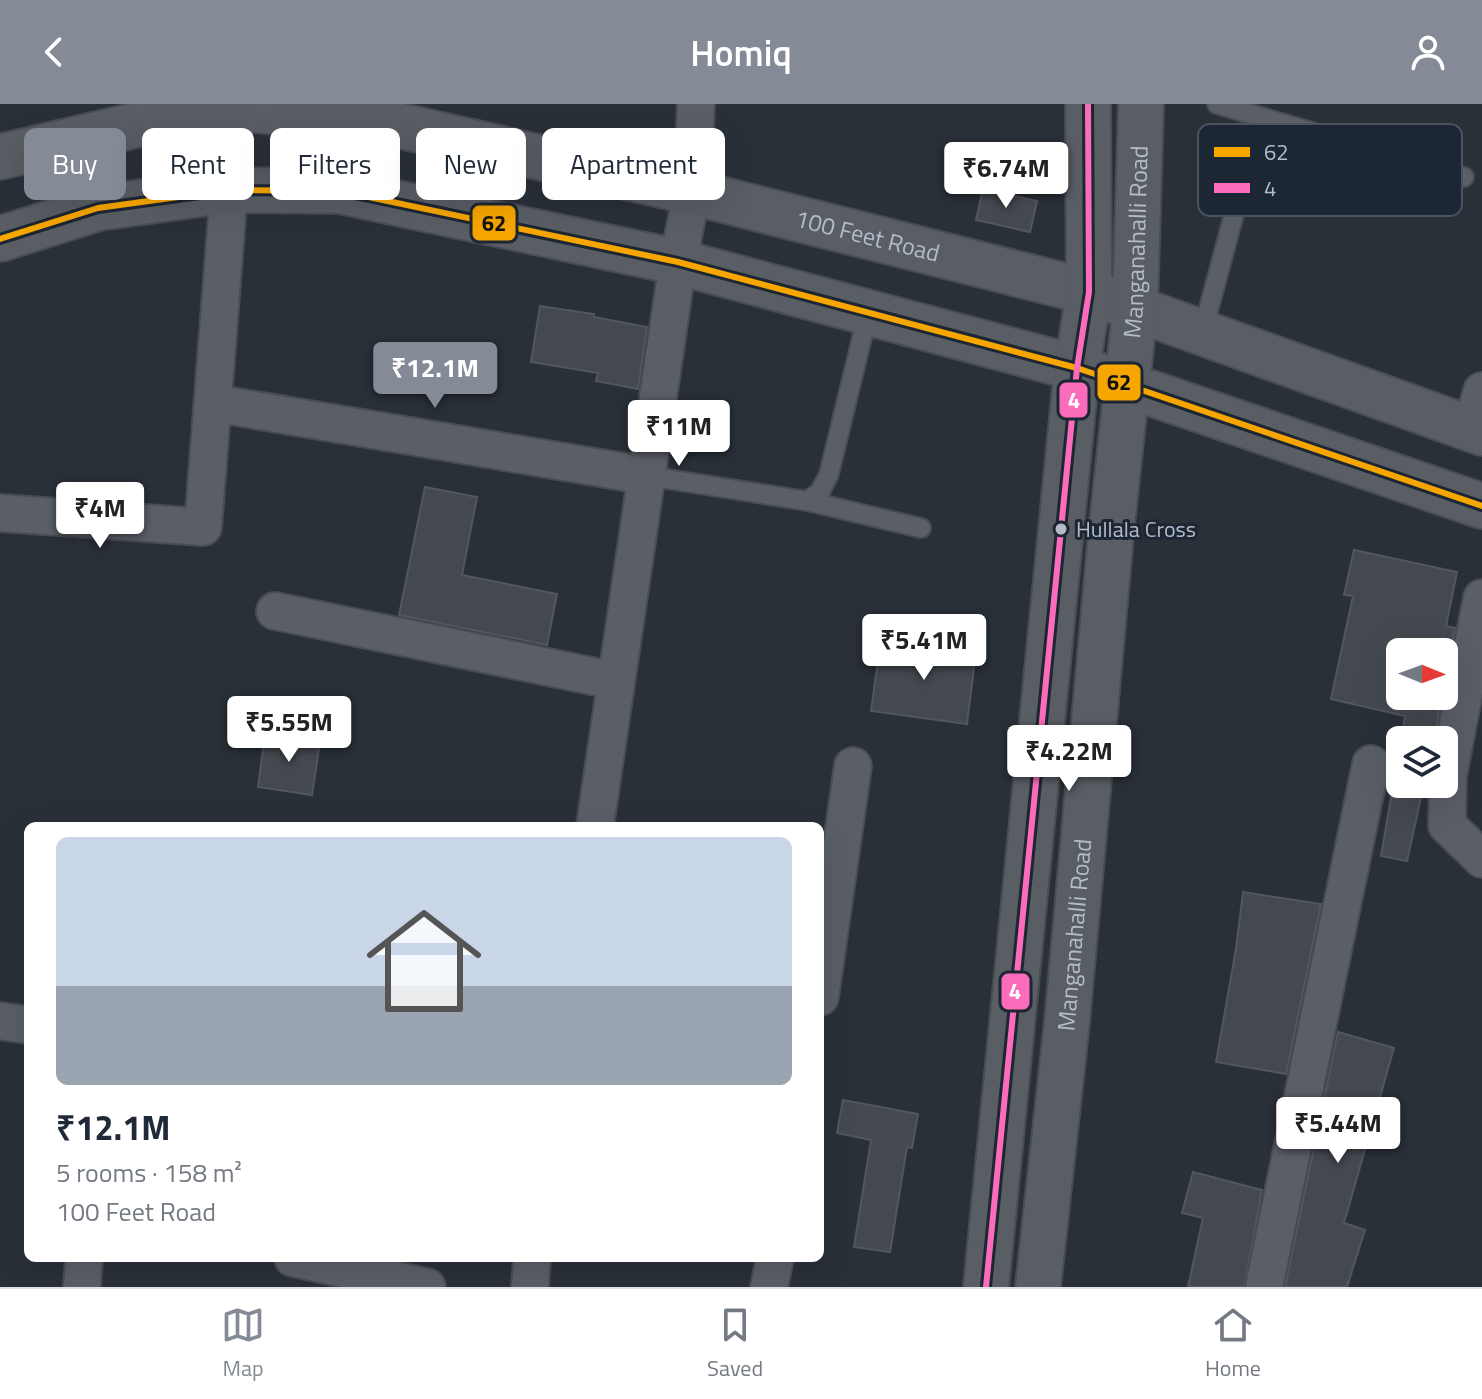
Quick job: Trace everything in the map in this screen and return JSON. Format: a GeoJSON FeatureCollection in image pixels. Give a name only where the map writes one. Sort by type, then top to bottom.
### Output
{"type":"FeatureCollection","features":[{"type":"Feature","properties":{"kind":"main road","name":"Manganahalli Road"},"geometry":{"type":"LineString","coordinates":[[986,1287],[1077,368],[1089,292],[1088,104]]}},
{"type":"Feature","properties":{"kind":"main road","name":"Manganahalli Road"},"geometry":{"type":"LineString","coordinates":[[1038,1287],[1067,1022],[1135,310],[1141,104]]}},
{"type":"Feature","properties":{"kind":"main road","name":"100 Feet Road"},"geometry":{"type":"LineString","coordinates":[[0,157],[149,122],[255,110],[379,112],[542,154]]}},
{"type":"Feature","properties":{"kind":"main road"},"geometry":{"type":"LineString","coordinates":[[254,190],[340,191],[678,262],[1077,368],[1482,506]]}},
{"type":"Feature","properties":{"kind":"main road"},"geometry":{"type":"LineString","coordinates":[[0,239],[98,208],[156,200]]}},
{"type":"Feature","properties":{"kind":"main road","name":"100 Feet Road"},"geometry":{"type":"LineString","coordinates":[[724,200],[1089,292],[1202,334],[1478,418]]}},
{"type":"Feature","properties":{"kind":"street"},"geometry":{"type":"LineString","coordinates":[[695,128],[696,104]]}},
{"type":"Feature","properties":{"kind":"street"},"geometry":{"type":"LineString","coordinates":[[0,513],[203,527],[228,200]]}},
{"type":"Feature","properties":{"kind":"street"},"geometry":{"type":"LineString","coordinates":[[596,822],[678,262],[690,200]]}},
{"type":"Feature","properties":{"kind":"street"},"geometry":{"type":"LineString","coordinates":[[213,403],[648,476]]}},
{"type":"Feature","properties":{"kind":"street"},"geometry":{"type":"LineString","coordinates":[[1482,598],[1448,776],[1447,825],[1482,859]]}},
{"type":"Feature","properties":{"kind":"street"},"geometry":{"type":"LineString","coordinates":[[275,611],[616,681]]}},
{"type":"Feature","properties":{"kind":"street"},"geometry":{"type":"LineString","coordinates":[[1264,1287],[1371,764]]}},
{"type":"Feature","properties":{"kind":"street"},"geometry":{"type":"LineString","coordinates":[[824,969],[853,766]]}},
{"type":"Feature","properties":{"kind":"street"},"geometry":{"type":"LineString","coordinates":[[0,1021],[24,1024]]}},
{"type":"Feature","properties":{"kind":"street"},"geometry":{"type":"LineString","coordinates":[[82,1287],[84,1262]]}},
{"type":"Feature","properties":{"kind":"street"},"geometry":{"type":"LineString","coordinates":[[311,1262],[427,1287]]}},
{"type":"Feature","properties":{"kind":"street"},"geometry":{"type":"LineString","coordinates":[[530,1287],[532,1262]]}},
{"type":"Feature","properties":{"kind":"street"},"geometry":{"type":"LineString","coordinates":[[769,1287],[774,1262]]}},
{"type":"Feature","properties":{"kind":"lane"},"geometry":{"type":"LineString","coordinates":[[1217,104],[1284,124]]}},
{"type":"Feature","properties":{"kind":"lane"},"geometry":{"type":"LineString","coordinates":[[1258,124],[1260,117]]}},
{"type":"Feature","properties":{"kind":"lane"},"geometry":{"type":"LineString","coordinates":[[1202,334],[1234,216]]}},
{"type":"Feature","properties":{"kind":"lane"},"geometry":{"type":"LineString","coordinates":[[807,501],[820,492],[829,474],[868,313]]}},
{"type":"Feature","properties":{"kind":"lane"},"geometry":{"type":"LineString","coordinates":[[648,476],[807,501],[921,528]]}},
{"type":"Feature","properties":{"kind":"building"},"geometry":{"type":"Polygon","coordinates":[[[983,189],[1037,201],[1030,232],[976,220],[983,189]]]}},
{"type":"Feature","properties":{"kind":"building"},"geometry":{"type":"Polygon","coordinates":[[[540,306],[594,314],[594,317],[647,327],[638,389],[596,381],[598,373],[531,362],[540,306]]]}},
{"type":"Feature","properties":{"kind":"building"},"geometry":{"type":"Polygon","coordinates":[[[425,487],[477,497],[462,575],[557,594],[547,645],[399,615],[425,487]]]}},
{"type":"Feature","properties":{"kind":"building"},"geometry":{"type":"Polygon","coordinates":[[[1354,550],[1457,572],[1446,626],[1455,628],[1453,638],[1386,638],[1386,710],[1439,710],[1437,726],[1403,726],[1405,716],[1331,699],[1353,596],[1344,595],[1354,550]]]}},
{"type":"Feature","properties":{"kind":"building"},"geometry":{"type":"Polygon","coordinates":[[[881,639],[976,652],[967,724],[871,711],[881,639]]]}},
{"type":"Feature","properties":{"kind":"building"},"geometry":{"type":"Polygon","coordinates":[[[265,734],[320,742],[312,795],[258,787],[265,734]]]}},
{"type":"Feature","properties":{"kind":"building"},"geometry":{"type":"Polygon","coordinates":[[[1391,798],[1421,798],[1407,861],[1381,856],[1391,798]]]}},
{"type":"Feature","properties":{"kind":"building"},"geometry":{"type":"Polygon","coordinates":[[[1243,892],[1321,904],[1286,1074],[1216,1062],[1243,892]]]}},
{"type":"Feature","properties":{"kind":"building"},"geometry":{"type":"Polygon","coordinates":[[[1338,1032],[1394,1048],[1344,1223],[1365,1230],[1347,1287],[1285,1287],[1338,1032]]]}},
{"type":"Feature","properties":{"kind":"building"},"geometry":{"type":"Polygon","coordinates":[[[843,1100],[918,1114],[912,1148],[907,1147],[890,1252],[854,1247],[871,1140],[837,1133],[843,1100]]]}},
{"type":"Feature","properties":{"kind":"building"},"geometry":{"type":"Polygon","coordinates":[[[1193,1172],[1262,1190],[1244,1287],[1188,1287],[1203,1218],[1182,1213],[1193,1172]]]}},
{"type":"Feature","properties":{"kind":"transit line","name":"4"},"geometry":{"type":"LineString","coordinates":[[986,1287],[1077,368],[1089,292],[1088,104]]}},
{"type":"Feature","properties":{"kind":"transit line","name":"62"},"geometry":{"type":"LineString","coordinates":[[0,239],[98,208],[229,190],[340,191],[678,262],[1077,368],[1482,506]]}},
{"type":"Feature","properties":{"kind":"place","name":"Hullala Cross"},"geometry":{"type":"Point","coordinates":[1061,529]}}]}
